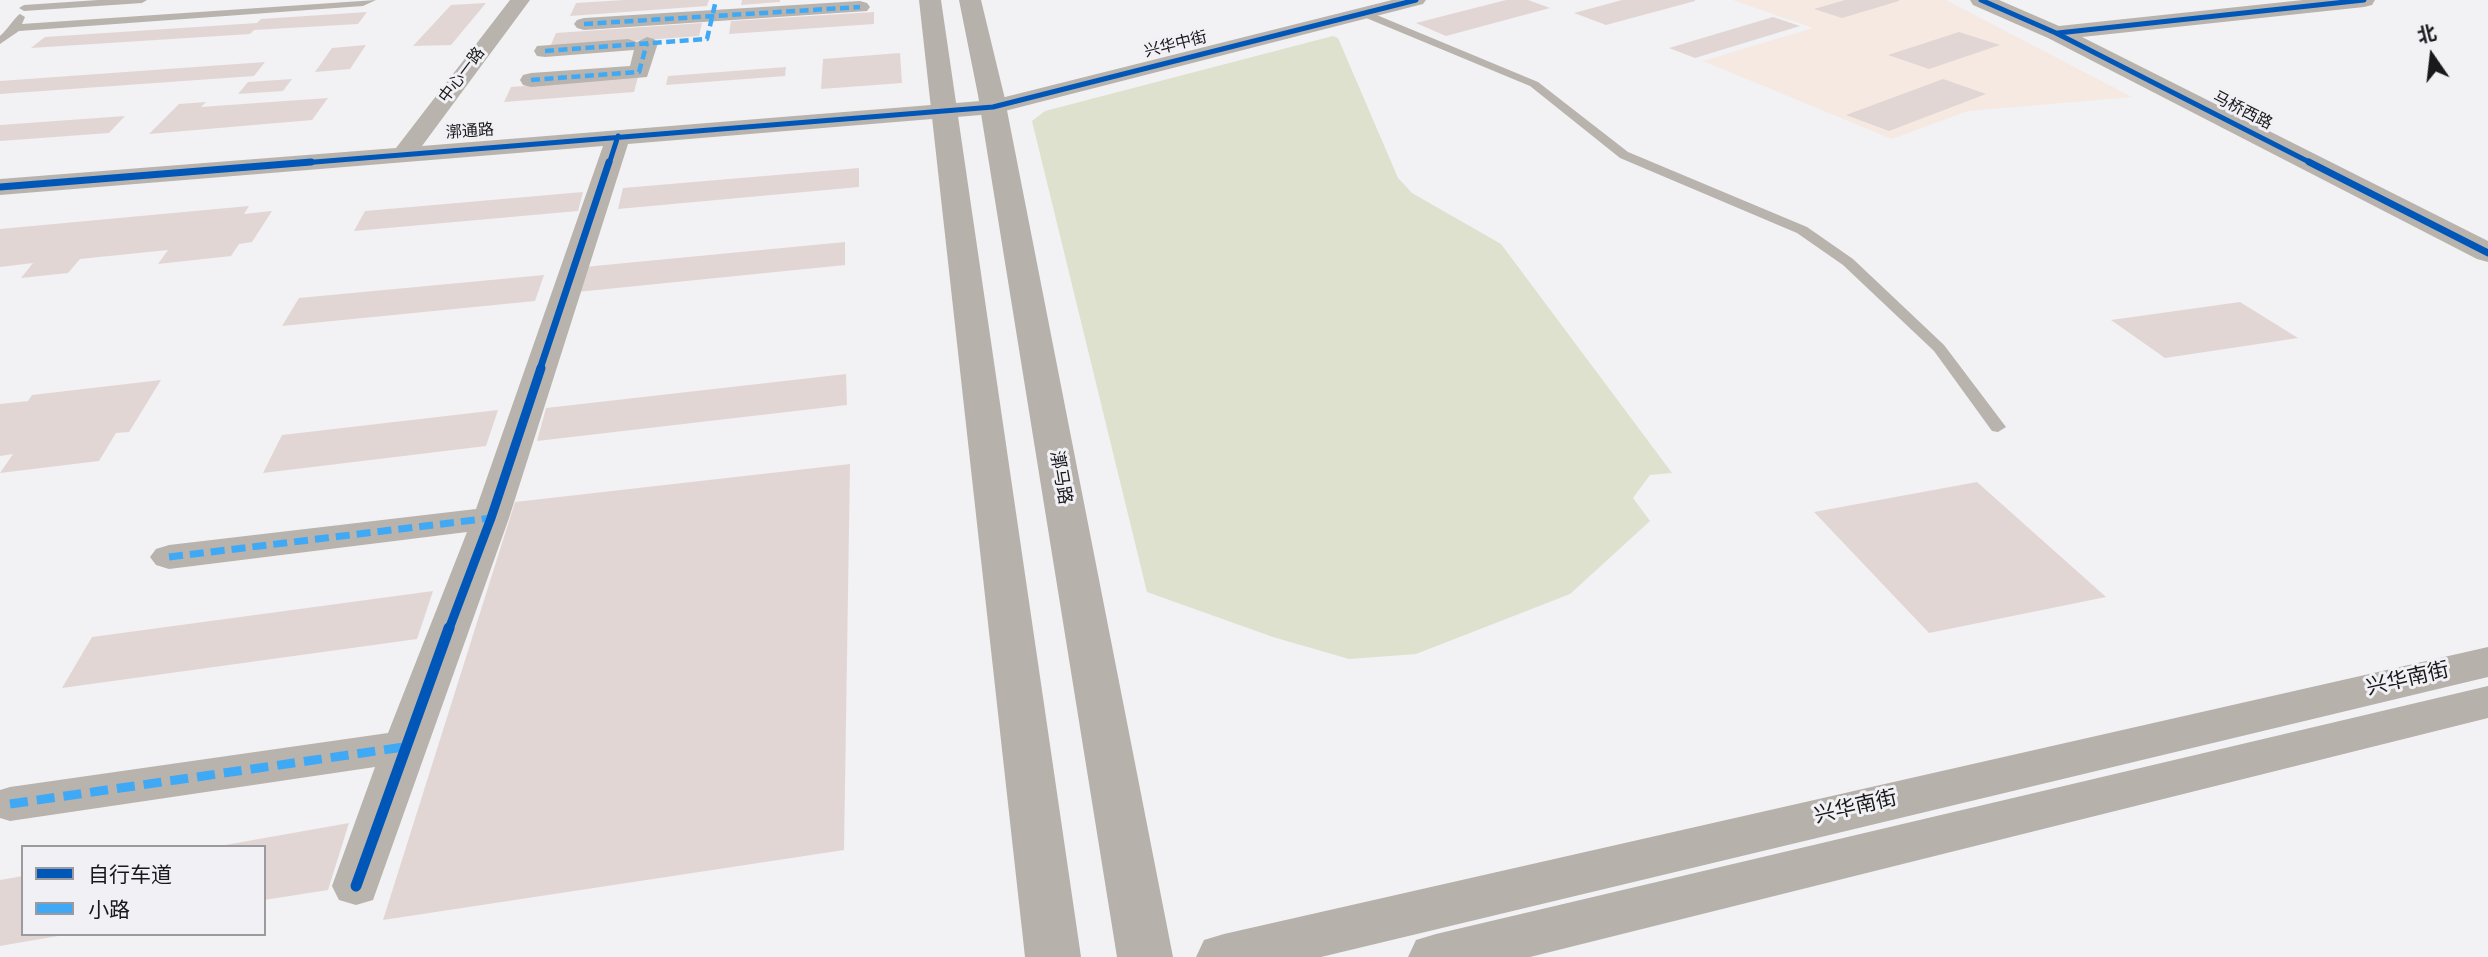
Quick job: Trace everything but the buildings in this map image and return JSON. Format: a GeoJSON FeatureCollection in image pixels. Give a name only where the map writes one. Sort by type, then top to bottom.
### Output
{"type":"FeatureCollection","features":[{"type":"Feature","properties":{"kind":"main road"},"geometry":{"type":"LineString","coordinates":[[930,0],[1053,957]]}},
{"type":"Feature","properties":{"kind":"main road","name":"漷马路"},"geometry":{"type":"LineString","coordinates":[[970,0],[992,101],[1145,957]]}},
{"type":"Feature","properties":{"kind":"main road","name":"兴华南街"},"geometry":{"type":"LineString","coordinates":[[1224,957],[2488,662]]}},
{"type":"Feature","properties":{"kind":"main road","name":"兴华南街"},"geometry":{"type":"LineString","coordinates":[[1436,957],[2488,702]]}},
{"type":"Feature","properties":{"kind":"street","name":"中心一路"},"geometry":{"type":"LineString","coordinates":[[409,148],[520,0]]}},
{"type":"Feature","properties":{"kind":"street","name":"兴华中街"},"geometry":{"type":"LineString","coordinates":[[992,101],[1384,0]]}},
{"type":"Feature","properties":{"kind":"street","name":"兴华中街"},"geometry":{"type":"LineString","coordinates":[[943,106],[992,101],[1416,0]]}},
{"type":"Feature","properties":{"kind":"street","name":"马桥西路"},"geometry":{"type":"LineString","coordinates":[[1981,0],[2056,33],[2488,253]]}},
{"type":"Feature","properties":{"kind":"street"},"geometry":{"type":"LineString","coordinates":[[2056,33],[2364,0]]}},
{"type":"Feature","properties":{"kind":"street"},"geometry":{"type":"LineString","coordinates":[[584,24],[714,8],[860,7]]}},
{"type":"Feature","properties":{"kind":"street"},"geometry":{"type":"LineString","coordinates":[[545,51],[707,38],[714,8]]}},
{"type":"Feature","properties":{"kind":"street"},"geometry":{"type":"LineString","coordinates":[[531,80],[639,72],[647,43]]}},
{"type":"Feature","properties":{"kind":"street","name":"漷通路"},"geometry":{"type":"LineString","coordinates":[[0,176],[409,148],[943,106]]}},
{"type":"Feature","properties":{"kind":"street","name":"漷通路"},"geometry":{"type":"LineString","coordinates":[[0,187],[409,148],[618,136],[943,106]]}},
{"type":"Feature","properties":{"kind":"street"},"geometry":{"type":"LineString","coordinates":[[356,886],[404,747],[491,518],[618,136]]}},
{"type":"Feature","properties":{"kind":"street"},"geometry":{"type":"LineString","coordinates":[[169,557],[491,518]]}},
{"type":"Feature","properties":{"kind":"street"},"geometry":{"type":"LineString","coordinates":[[10,804],[404,747]]}},
{"type":"Feature","properties":{"kind":"lane"},"geometry":{"type":"LineString","coordinates":[[0,41],[16,28],[23,4],[142,0]]}},
{"type":"Feature","properties":{"kind":"lane"},"geometry":{"type":"LineString","coordinates":[[16,28],[363,3],[371,0]]}},
{"type":"Feature","properties":{"kind":"lane"},"geometry":{"type":"LineString","coordinates":[[1363,13],[1534,84],[1624,155],[1802,230],[1848,262],[1939,348],[1998,426]]}},
{"type":"Feature","properties":{"kind":"shaded area"},"geometry":{"type":"Polygon","coordinates":[[[1733,0],[1946,0],[2132,97],[1968,111],[1892,139],[1703,61],[1813,28],[1733,0]]]}},
{"type":"Feature","properties":{"kind":"green space"},"geometry":{"type":"Polygon","coordinates":[[[1333,36],[1338,38],[1398,178],[1412,193],[1501,244],[1672,473],[1650,475],[1633,498],[1650,521],[1570,594],[1416,654],[1349,659],[1273,637],[1147,592],[1032,121],[1045,111],[1333,36]]]}},
{"type":"Feature","properties":{"kind":"marked path"},"geometry":{"type":"LineString","coordinates":[[545,51],[707,39],[716,0]]}},
{"type":"Feature","properties":{"kind":"marked path"},"geometry":{"type":"LineString","coordinates":[[584,24],[860,7]]}},
{"type":"Feature","properties":{"kind":"marked path"},"geometry":{"type":"LineString","coordinates":[[531,80],[639,72],[647,43]]}},
{"type":"Feature","properties":{"kind":"marked path"},"geometry":{"type":"LineString","coordinates":[[169,557],[491,518]]}},
{"type":"Feature","properties":{"kind":"marked path"},"geometry":{"type":"LineString","coordinates":[[10,804],[404,747]]}},
{"type":"Feature","properties":{"kind":"cycle path"},"geometry":{"type":"LineString","coordinates":[[0,187],[993,107],[1416,0]]}},
{"type":"Feature","properties":{"kind":"cycle path"},"geometry":{"type":"LineString","coordinates":[[1981,0],[2056,33],[2488,253]]}},
{"type":"Feature","properties":{"kind":"cycle path"},"geometry":{"type":"LineString","coordinates":[[2058,33],[2364,0]]}},
{"type":"Feature","properties":{"kind":"cycle path"},"geometry":{"type":"LineString","coordinates":[[356,886],[404,747],[491,518],[618,136]]}}]}
